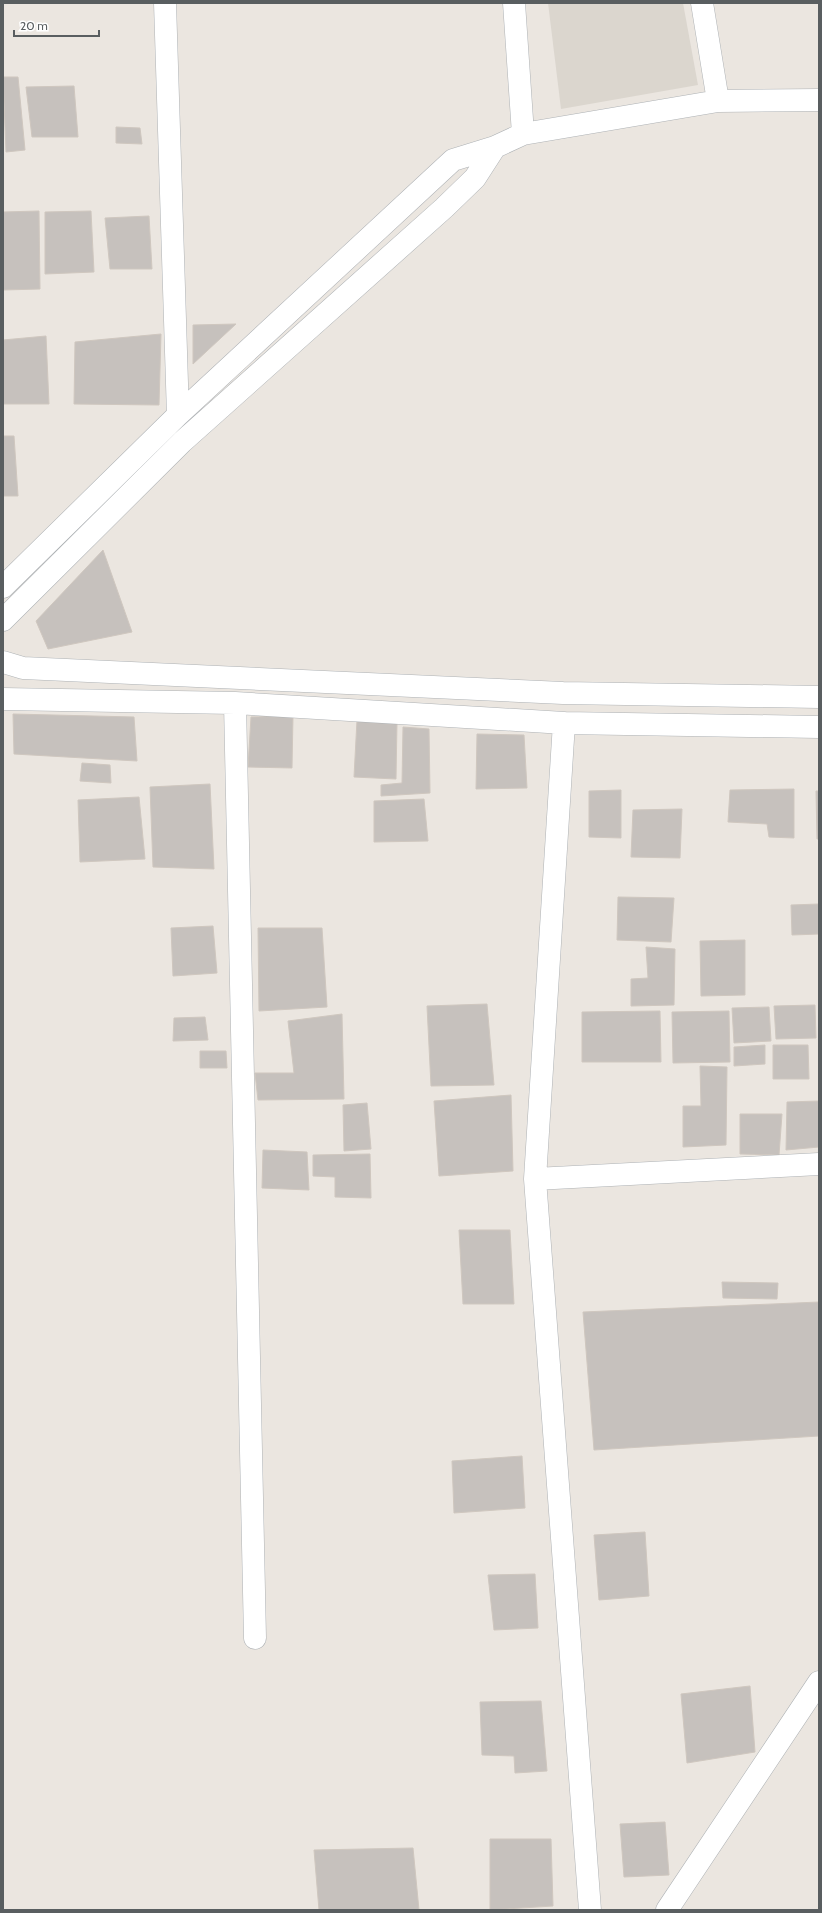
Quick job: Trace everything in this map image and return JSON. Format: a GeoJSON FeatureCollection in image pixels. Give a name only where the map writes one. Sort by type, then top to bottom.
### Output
{"type":"FeatureCollection","features":[{"type":"Feature","properties":{"kind":"street"},"geometry":{"type":"LineString","coordinates":[[165,3],[178,416]]}},
{"type":"Feature","properties":{"kind":"street"},"geometry":{"type":"LineString","coordinates":[[514,3],[523,134]]}},
{"type":"Feature","properties":{"kind":"street"},"geometry":{"type":"LineString","coordinates":[[702,3],[718,101]]}},
{"type":"Feature","properties":{"kind":"street"},"geometry":{"type":"LineString","coordinates":[[3,587],[178,416],[453,160],[495,148],[523,134],[718,101],[819,100]]}},
{"type":"Feature","properties":{"kind":"street"},"geometry":{"type":"LineString","coordinates":[[3,620],[182,442],[444,208],[475,178],[495,148]]}},
{"type":"Feature","properties":{"kind":"street"},"geometry":{"type":"LineString","coordinates":[[3,662],[23,668],[563,693],[819,697]]}},
{"type":"Feature","properties":{"kind":"street"},"geometry":{"type":"LineString","coordinates":[[3,699],[235,703],[564,723],[819,727]]}},
{"type":"Feature","properties":{"kind":"street"},"geometry":{"type":"LineString","coordinates":[[235,703],[255,1638]]}},
{"type":"Feature","properties":{"kind":"street"},"geometry":{"type":"LineString","coordinates":[[564,723],[535,1179],[590,1910]]}},
{"type":"Feature","properties":{"kind":"street"},"geometry":{"type":"LineString","coordinates":[[535,1179],[819,1164]]}},
{"type":"Feature","properties":{"kind":"street"},"geometry":{"type":"LineString","coordinates":[[667,1910],[819,1682]]}},
{"type":"Feature","properties":{"kind":"shaded area"},"geometry":{"type":"Polygon","coordinates":[[[548,3],[683,3],[698,85],[561,109],[548,3]]]}},
{"type":"Feature","properties":{"kind":"building"},"geometry":{"type":"Polygon","coordinates":[[[3,77],[18,77],[25,150],[6,152],[3,77]]]}},
{"type":"Feature","properties":{"kind":"building"},"geometry":{"type":"Polygon","coordinates":[[[74,86],[78,137],[32,137],[26,87],[74,86]]]}},
{"type":"Feature","properties":{"kind":"building"},"geometry":{"type":"Polygon","coordinates":[[[116,127],[140,128],[142,144],[116,143],[116,127]]]}},
{"type":"Feature","properties":{"kind":"building"},"geometry":{"type":"Polygon","coordinates":[[[39,211],[40,289],[3,290],[3,212],[39,211]]]}},
{"type":"Feature","properties":{"kind":"building"},"geometry":{"type":"Polygon","coordinates":[[[91,211],[94,272],[45,274],[45,212],[91,211]]]}},
{"type":"Feature","properties":{"kind":"building"},"geometry":{"type":"Polygon","coordinates":[[[149,216],[152,269],[110,269],[105,218],[149,216]]]}},
{"type":"Feature","properties":{"kind":"building"},"geometry":{"type":"Polygon","coordinates":[[[236,324],[193,364],[193,325],[236,324]]]}},
{"type":"Feature","properties":{"kind":"building"},"geometry":{"type":"Polygon","coordinates":[[[161,334],[159,405],[74,404],[75,342],[161,334]]]}},
{"type":"Feature","properties":{"kind":"building"},"geometry":{"type":"Polygon","coordinates":[[[46,336],[49,404],[3,404],[3,340],[46,336]]]}},
{"type":"Feature","properties":{"kind":"building"},"geometry":{"type":"Polygon","coordinates":[[[3,436],[14,436],[18,496],[3,496],[3,436]]]}},
{"type":"Feature","properties":{"kind":"building"},"geometry":{"type":"Polygon","coordinates":[[[103,550],[132,632],[48,649],[36,621],[103,550]]]}},
{"type":"Feature","properties":{"kind":"building"},"geometry":{"type":"Polygon","coordinates":[[[13,714],[134,717],[137,761],[14,754],[13,714]]]}},
{"type":"Feature","properties":{"kind":"building"},"geometry":{"type":"Polygon","coordinates":[[[293,716],[292,768],[248,767],[251,717],[293,716]]]}},
{"type":"Feature","properties":{"kind":"building"},"geometry":{"type":"Polygon","coordinates":[[[357,720],[397,722],[396,779],[354,777],[357,720]]]}},
{"type":"Feature","properties":{"kind":"building"},"geometry":{"type":"Polygon","coordinates":[[[403,727],[429,729],[430,793],[381,796],[381,785],[402,783],[403,727]]]}},
{"type":"Feature","properties":{"kind":"building"},"geometry":{"type":"Polygon","coordinates":[[[477,734],[524,735],[527,788],[476,789],[477,734]]]}},
{"type":"Feature","properties":{"kind":"building"},"geometry":{"type":"Polygon","coordinates":[[[82,763],[110,765],[111,783],[80,781],[82,763]]]}},
{"type":"Feature","properties":{"kind":"building"},"geometry":{"type":"Polygon","coordinates":[[[210,784],[214,869],[153,867],[150,787],[210,784]]]}},
{"type":"Feature","properties":{"kind":"building"},"geometry":{"type":"Polygon","coordinates":[[[794,789],[794,838],[769,837],[767,824],[728,822],[730,790],[794,789]]]}},
{"type":"Feature","properties":{"kind":"building"},"geometry":{"type":"Polygon","coordinates":[[[621,790],[621,838],[589,837],[589,791],[621,790]]]}},
{"type":"Feature","properties":{"kind":"building"},"geometry":{"type":"Polygon","coordinates":[[[816,791],[819,791],[819,839],[817,839],[816,791]]]}},
{"type":"Feature","properties":{"kind":"building"},"geometry":{"type":"Polygon","coordinates":[[[139,797],[145,859],[80,862],[78,800],[139,797]]]}},
{"type":"Feature","properties":{"kind":"building"},"geometry":{"type":"Polygon","coordinates":[[[424,799],[428,841],[374,842],[374,801],[424,799]]]}},
{"type":"Feature","properties":{"kind":"building"},"geometry":{"type":"Polygon","coordinates":[[[682,809],[680,858],[631,857],[633,810],[682,809]]]}},
{"type":"Feature","properties":{"kind":"building"},"geometry":{"type":"Polygon","coordinates":[[[618,897],[674,898],[671,942],[617,940],[618,897]]]}},
{"type":"Feature","properties":{"kind":"building"},"geometry":{"type":"Polygon","coordinates":[[[819,904],[819,934],[792,935],[791,905],[819,904]]]}},
{"type":"Feature","properties":{"kind":"building"},"geometry":{"type":"Polygon","coordinates":[[[213,926],[217,973],[173,976],[171,928],[213,926]]]}},
{"type":"Feature","properties":{"kind":"building"},"geometry":{"type":"Polygon","coordinates":[[[258,928],[322,928],[327,1007],[259,1011],[258,928]]]}},
{"type":"Feature","properties":{"kind":"building"},"geometry":{"type":"Polygon","coordinates":[[[745,940],[745,995],[701,996],[700,941],[745,940]]]}},
{"type":"Feature","properties":{"kind":"building"},"geometry":{"type":"Polygon","coordinates":[[[646,947],[675,949],[674,1005],[631,1006],[631,979],[648,978],[646,947]]]}},
{"type":"Feature","properties":{"kind":"building"},"geometry":{"type":"Polygon","coordinates":[[[487,1004],[494,1085],[431,1086],[427,1006],[487,1004]]]}},
{"type":"Feature","properties":{"kind":"building"},"geometry":{"type":"Polygon","coordinates":[[[815,1005],[816,1038],[776,1039],[774,1006],[815,1005]]]}},
{"type":"Feature","properties":{"kind":"building"},"geometry":{"type":"Polygon","coordinates":[[[769,1007],[771,1041],[734,1043],[732,1008],[769,1007]]]}},
{"type":"Feature","properties":{"kind":"building"},"geometry":{"type":"Polygon","coordinates":[[[660,1011],[661,1062],[582,1062],[582,1012],[660,1011]]]}},
{"type":"Feature","properties":{"kind":"building"},"geometry":{"type":"Polygon","coordinates":[[[729,1011],[730,1062],[673,1063],[672,1012],[729,1011]]]}},
{"type":"Feature","properties":{"kind":"building"},"geometry":{"type":"Polygon","coordinates":[[[342,1014],[344,1099],[258,1100],[255,1073],[294,1073],[288,1021],[342,1014]]]}},
{"type":"Feature","properties":{"kind":"building"},"geometry":{"type":"Polygon","coordinates":[[[205,1017],[208,1040],[173,1041],[174,1018],[205,1017]]]}},
{"type":"Feature","properties":{"kind":"building"},"geometry":{"type":"Polygon","coordinates":[[[765,1045],[765,1064],[734,1066],[734,1047],[765,1045]]]}},
{"type":"Feature","properties":{"kind":"building"},"geometry":{"type":"Polygon","coordinates":[[[773,1045],[808,1045],[809,1079],[773,1079],[773,1045]]]}},
{"type":"Feature","properties":{"kind":"building"},"geometry":{"type":"Polygon","coordinates":[[[200,1051],[226,1051],[227,1068],[200,1068],[200,1051]]]}},
{"type":"Feature","properties":{"kind":"building"},"geometry":{"type":"Polygon","coordinates":[[[700,1066],[727,1067],[726,1145],[683,1147],[683,1106],[701,1106],[700,1066]]]}},
{"type":"Feature","properties":{"kind":"building"},"geometry":{"type":"Polygon","coordinates":[[[511,1095],[513,1171],[439,1176],[434,1101],[511,1095]]]}},
{"type":"Feature","properties":{"kind":"building"},"geometry":{"type":"Polygon","coordinates":[[[819,1101],[819,1147],[786,1150],[787,1102],[819,1101]]]}},
{"type":"Feature","properties":{"kind":"building"},"geometry":{"type":"Polygon","coordinates":[[[367,1103],[371,1149],[344,1151],[343,1105],[367,1103]]]}},
{"type":"Feature","properties":{"kind":"building"},"geometry":{"type":"Polygon","coordinates":[[[740,1114],[782,1114],[779,1155],[740,1154],[740,1114]]]}},
{"type":"Feature","properties":{"kind":"building"},"geometry":{"type":"Polygon","coordinates":[[[263,1150],[307,1152],[309,1190],[262,1188],[263,1150]]]}},
{"type":"Feature","properties":{"kind":"building"},"geometry":{"type":"Polygon","coordinates":[[[370,1154],[371,1198],[335,1197],[335,1177],[313,1176],[313,1155],[370,1154]]]}},
{"type":"Feature","properties":{"kind":"building"},"geometry":{"type":"Polygon","coordinates":[[[459,1230],[510,1230],[514,1304],[463,1304],[459,1230]]]}},
{"type":"Feature","properties":{"kind":"building"},"geometry":{"type":"Polygon","coordinates":[[[722,1282],[778,1283],[777,1299],[723,1298],[722,1282]]]}},
{"type":"Feature","properties":{"kind":"building"},"geometry":{"type":"Polygon","coordinates":[[[819,1302],[819,1436],[594,1450],[583,1312],[819,1302]]]}},
{"type":"Feature","properties":{"kind":"building"},"geometry":{"type":"Polygon","coordinates":[[[522,1456],[525,1508],[454,1513],[452,1461],[522,1456]]]}},
{"type":"Feature","properties":{"kind":"building"},"geometry":{"type":"Polygon","coordinates":[[[645,1532],[649,1596],[599,1600],[594,1535],[645,1532]]]}},
{"type":"Feature","properties":{"kind":"building"},"geometry":{"type":"Polygon","coordinates":[[[535,1574],[538,1628],[494,1630],[488,1575],[535,1574]]]}},
{"type":"Feature","properties":{"kind":"building"},"geometry":{"type":"Polygon","coordinates":[[[750,1686],[755,1752],[687,1763],[681,1694],[750,1686]]]}},
{"type":"Feature","properties":{"kind":"building"},"geometry":{"type":"Polygon","coordinates":[[[541,1701],[547,1771],[515,1773],[514,1756],[482,1755],[480,1702],[541,1701]]]}},
{"type":"Feature","properties":{"kind":"building"},"geometry":{"type":"Polygon","coordinates":[[[665,1822],[669,1875],[624,1877],[620,1824],[665,1822]]]}},
{"type":"Feature","properties":{"kind":"building"},"geometry":{"type":"Polygon","coordinates":[[[490,1839],[551,1839],[553,1906],[490,1910],[490,1839]]]}},
{"type":"Feature","properties":{"kind":"building"},"geometry":{"type":"Polygon","coordinates":[[[413,1848],[419,1910],[319,1910],[314,1850],[413,1848]]]}}]}
